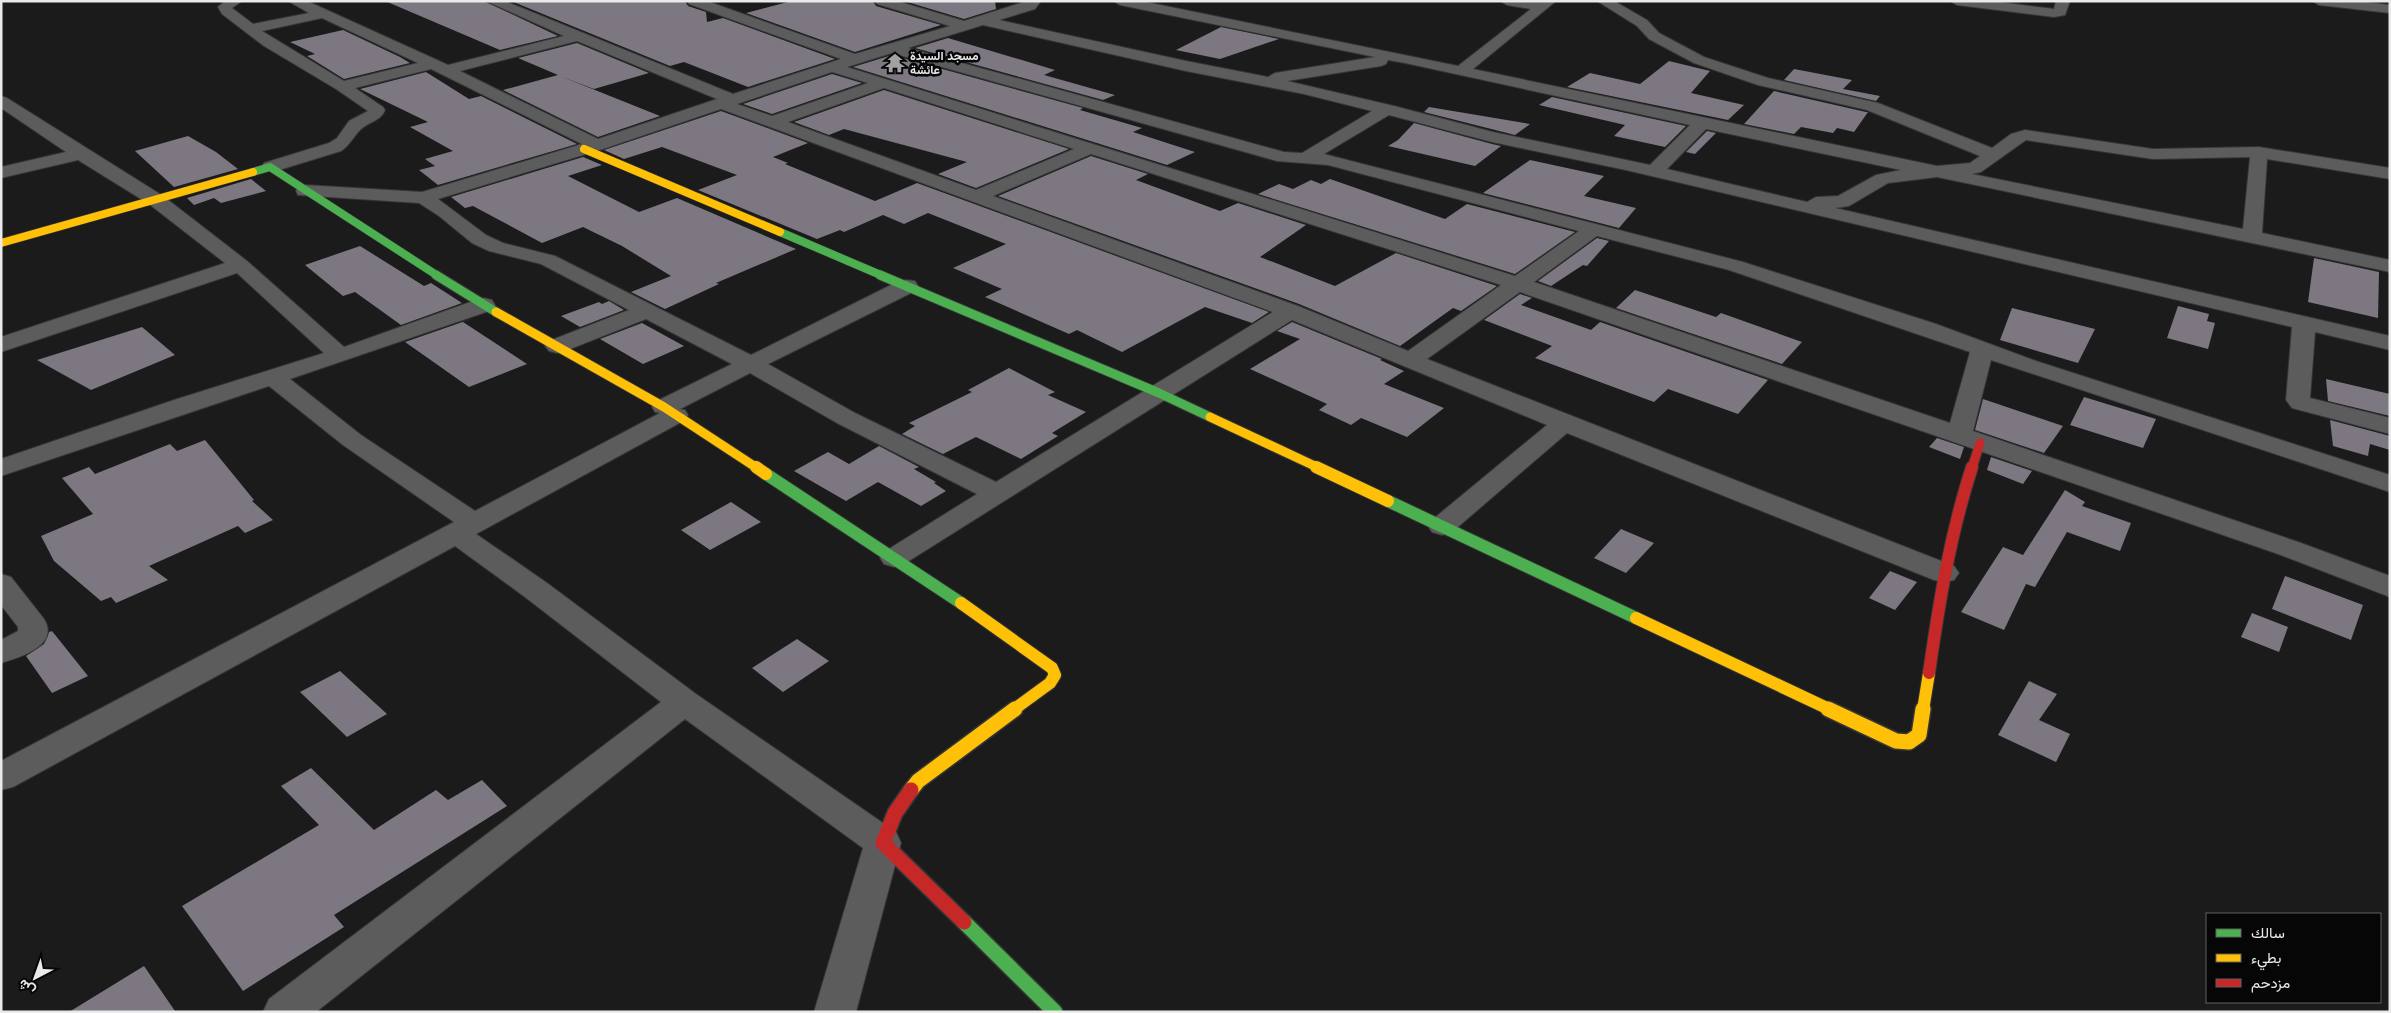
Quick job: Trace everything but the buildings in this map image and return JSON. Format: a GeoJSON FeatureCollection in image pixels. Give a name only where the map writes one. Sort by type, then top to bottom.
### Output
{"type":"FeatureCollection","features":[{"type":"Feature","properties":{"kind":"street"},"geometry":{"type":"LineString","coordinates":[[1,243],[335,148],[343,142],[356,125],[376,113],[376,109],[342,86],[269,44],[227,11],[225,7],[235,1]]}},
{"type":"Feature","properties":{"kind":"street"},"geometry":{"type":"LineString","coordinates":[[295,1],[440,67],[591,147],[907,286],[1159,393],[1896,741],[1910,742],[1919,735],[1944,573],[1961,502],[1982,349]]}},
{"type":"Feature","properties":{"kind":"street"},"geometry":{"type":"LineString","coordinates":[[493,1],[772,122],[1290,312],[1564,423],[1944,573]]}},
{"type":"Feature","properties":{"kind":"street"},"geometry":{"type":"LineString","coordinates":[[694,1],[856,59]]}},
{"type":"Feature","properties":{"kind":"street"},"geometry":{"type":"LineString","coordinates":[[882,1],[965,26]]}},
{"type":"Feature","properties":{"kind":"street"},"geometry":{"type":"LineString","coordinates":[[305,191],[423,198],[591,147],[856,59],[985,21],[1030,6],[1034,1]]}},
{"type":"Feature","properties":{"kind":"street"},"geometry":{"type":"LineString","coordinates":[[1120,1],[1405,58],[1702,123],[2390,266]]}},
{"type":"Feature","properties":{"kind":"street"},"geometry":{"type":"LineString","coordinates":[[1507,1],[1545,4]]}},
{"type":"Feature","properties":{"kind":"street"},"geometry":{"type":"LineString","coordinates":[[1604,1],[1642,23],[1654,36],[1698,60],[1764,82],[1872,106],[1994,155]]}},
{"type":"Feature","properties":{"kind":"street"},"geometry":{"type":"LineString","coordinates":[[1957,1],[2054,13],[2060,12],[2063,1]]}},
{"type":"Feature","properties":{"kind":"street"},"geometry":{"type":"LineString","coordinates":[[2319,1],[2390,10]]}},
{"type":"Feature","properties":{"kind":"street"},"geometry":{"type":"LineString","coordinates":[[1461,71],[1490,50],[1545,4]]}},
{"type":"Feature","properties":{"kind":"street"},"geometry":{"type":"LineString","coordinates":[[1642,23],[1641,12],[1644,6]]}},
{"type":"Feature","properties":{"kind":"street"},"geometry":{"type":"LineString","coordinates":[[251,29],[323,14]]}},
{"type":"Feature","properties":{"kind":"street"},"geometry":{"type":"LineString","coordinates":[[985,21],[1259,82],[1305,89],[1492,137],[1655,171],[2390,343]]}},
{"type":"Feature","properties":{"kind":"street"},"geometry":{"type":"LineString","coordinates":[[342,86],[576,37]]}},
{"type":"Feature","properties":{"kind":"street"},"geometry":{"type":"LineString","coordinates":[[892,48],[1284,157],[1328,160],[1736,266],[2203,424],[2390,484]]}},
{"type":"Feature","properties":{"kind":"street"},"geometry":{"type":"LineString","coordinates":[[1259,82],[1326,68],[1405,58]]}},
{"type":"Feature","properties":{"kind":"street"},"geometry":{"type":"LineString","coordinates":[[832,67],[1519,284],[2291,549],[2390,587]]}},
{"type":"Feature","properties":{"kind":"street"},"geometry":{"type":"LineString","coordinates":[[772,122],[884,83]]}},
{"type":"Feature","properties":{"kind":"street"},"geometry":{"type":"LineString","coordinates":[[1,101],[81,154],[156,200],[240,265],[293,310],[340,356]]}},
{"type":"Feature","properties":{"kind":"street"},"geometry":{"type":"LineString","coordinates":[[1306,158],[1388,110]]}},
{"type":"Feature","properties":{"kind":"street"},"geometry":{"type":"LineString","coordinates":[[1655,171],[1702,123]]}},
{"type":"Feature","properties":{"kind":"street"},"geometry":{"type":"LineString","coordinates":[[1794,204],[1842,202],[1882,179],[1975,168],[2016,138],[2025,136],[2153,154],[2259,152],[2390,174]]}},
{"type":"Feature","properties":{"kind":"street"},"geometry":{"type":"LineString","coordinates":[[978,196],[1091,148]]}},
{"type":"Feature","properties":{"kind":"street"},"geometry":{"type":"LineString","coordinates":[[2252,238],[2259,152]]}},
{"type":"Feature","properties":{"kind":"street"},"geometry":{"type":"LineString","coordinates":[[1,173],[81,154]]}},
{"type":"Feature","properties":{"kind":"street"},"geometry":{"type":"LineString","coordinates":[[270,167],[484,305],[670,411],[996,626],[1052,668],[1055,675],[1050,683],[918,781],[895,813],[884,843],[835,1012]]}},
{"type":"Feature","properties":{"kind":"street"},"geometry":{"type":"LineString","coordinates":[[423,198],[446,212],[479,240],[496,247],[548,260],[751,364],[846,418],[996,492]]}},
{"type":"Feature","properties":{"kind":"street"},"geometry":{"type":"LineString","coordinates":[[1410,360],[1593,230]]}},
{"type":"Feature","properties":{"kind":"street"},"geometry":{"type":"LineString","coordinates":[[1,345],[240,265]]}},
{"type":"Feature","properties":{"kind":"street"},"geometry":{"type":"LineString","coordinates":[[1,777],[466,529],[751,364],[907,286]]}},
{"type":"Feature","properties":{"kind":"street"},"geometry":{"type":"LineString","coordinates":[[1,468],[340,356],[484,305]]}},
{"type":"Feature","properties":{"kind":"street"},"geometry":{"type":"LineString","coordinates":[[557,346],[647,311]]}},
{"type":"Feature","properties":{"kind":"street"},"geometry":{"type":"LineString","coordinates":[[894,558],[996,492],[1290,312]]}},
{"type":"Feature","properties":{"kind":"street"},"geometry":{"type":"LineString","coordinates":[[2304,322],[2298,400],[2300,403],[2390,426]]}},
{"type":"Feature","properties":{"kind":"street"},"geometry":{"type":"LineString","coordinates":[[272,377],[466,529],[536,590],[684,702],[884,843],[1054,1012]]}},
{"type":"Feature","properties":{"kind":"street"},"geometry":{"type":"LineString","coordinates":[[1442,526],[1564,423]]}},
{"type":"Feature","properties":{"kind":"street"},"geometry":{"type":"LineString","coordinates":[[1,584],[33,626],[32,634],[21,644],[1,652]]}},
{"type":"Feature","properties":{"kind":"street"},"geometry":{"type":"LineString","coordinates":[[284,1012],[684,702]]}},
{"type":"Feature","properties":{"kind":"traffic: fast"},"geometry":{"type":"LineString","coordinates":[[253,172],[270,167],[383,242],[496,312]]}},
{"type":"Feature","properties":{"kind":"traffic: fast"},"geometry":{"type":"LineString","coordinates":[[780,232],[1159,393],[1210,417]]}},
{"type":"Feature","properties":{"kind":"traffic: fast"},"geometry":{"type":"LineString","coordinates":[[766,474],[961,603]]}},
{"type":"Feature","properties":{"kind":"traffic: fast"},"geometry":{"type":"LineString","coordinates":[[1388,501],[1636,618]]}},
{"type":"Feature","properties":{"kind":"traffic: fast"},"geometry":{"type":"LineString","coordinates":[[964,922],[1055,1012]]}},
{"type":"Feature","properties":{"kind":"traffic: slow"},"geometry":{"type":"LineString","coordinates":[[584,149],[780,232]]}},
{"type":"Feature","properties":{"kind":"traffic: slow"},"geometry":{"type":"LineString","coordinates":[[1,243],[253,172]]}},
{"type":"Feature","properties":{"kind":"traffic: slow"},"geometry":{"type":"LineString","coordinates":[[496,312],[664,407],[766,474]]}},
{"type":"Feature","properties":{"kind":"traffic: slow"},"geometry":{"type":"LineString","coordinates":[[1210,417],[1388,501]]}},
{"type":"Feature","properties":{"kind":"traffic: slow"},"geometry":{"type":"LineString","coordinates":[[911,790],[918,781],[1050,683],[1055,675],[1052,668],[961,603]]}},
{"type":"Feature","properties":{"kind":"traffic: slow"},"geometry":{"type":"LineString","coordinates":[[1636,618],[1896,741],[1909,742],[1919,735],[1929,673]]}},
{"type":"Feature","properties":{"kind":"traffic: jam"},"geometry":{"type":"LineString","coordinates":[[1929,673],[1944,573],[1961,502],[1980,443]]}},
{"type":"Feature","properties":{"kind":"traffic: jam"},"geometry":{"type":"LineString","coordinates":[[911,790],[895,813],[883,843],[964,922]]}},
{"type":"Feature","properties":{"kind":"place","name":"مسجد السيدة عائشة"},"geometry":{"type":"Point","coordinates":[895,63]}}]}
